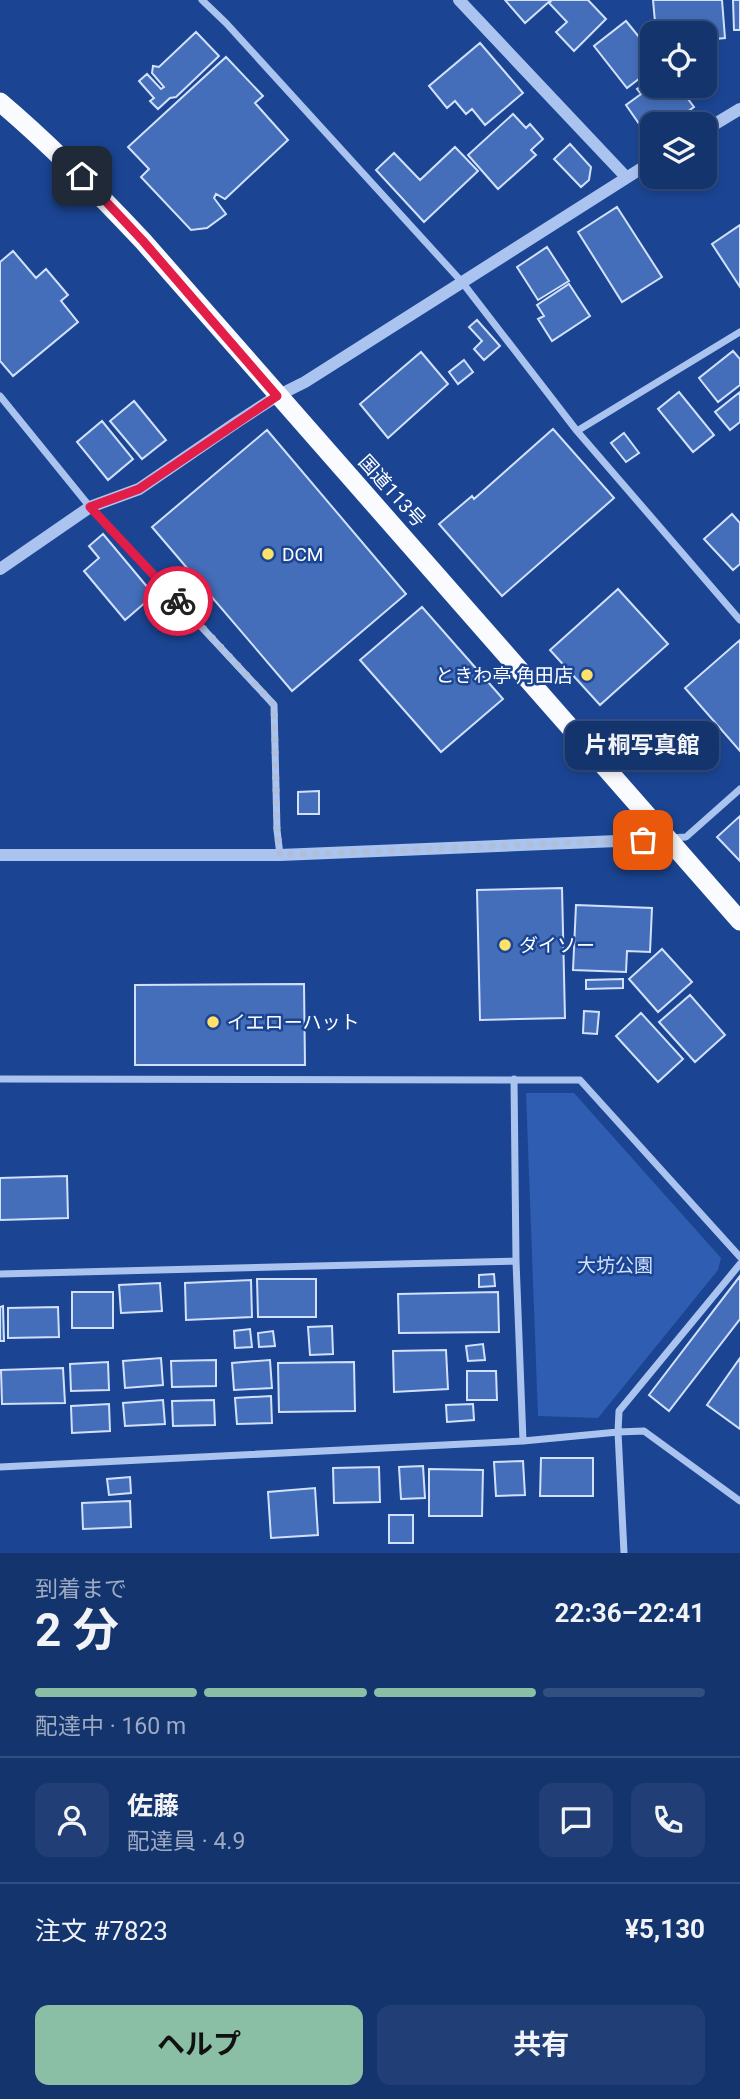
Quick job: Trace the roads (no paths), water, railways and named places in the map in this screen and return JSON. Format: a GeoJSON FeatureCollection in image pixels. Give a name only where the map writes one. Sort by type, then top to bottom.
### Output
{"type":"FeatureCollection","features":[{"type":"Feature","properties":{"kind":"highway","name":"国道113号"},"geometry":{"type":"LineString","coordinates":[[0,102],[32,128],[143,241],[740,921]]}},
{"type":"Feature","properties":{"kind":"street"},"geometry":{"type":"LineString","coordinates":[[202,0],[462,282],[577,431],[740,620]]}},
{"type":"Feature","properties":{"kind":"street"},"geometry":{"type":"LineString","coordinates":[[459,0],[626,177]]}},
{"type":"Feature","properties":{"kind":"street"},"geometry":{"type":"LineString","coordinates":[[717,123],[740,109]]}},
{"type":"Feature","properties":{"kind":"street"},"geometry":{"type":"LineString","coordinates":[[0,569],[90,507],[139,489],[277,396],[305,382],[640,169]]}},
{"type":"Feature","properties":{"kind":"street"},"geometry":{"type":"LineString","coordinates":[[577,431],[740,333]]}},
{"type":"Feature","properties":{"kind":"street"},"geometry":{"type":"LineString","coordinates":[[0,397],[90,507],[274,705],[280,855]]}},
{"type":"Feature","properties":{"kind":"street"},"geometry":{"type":"LineString","coordinates":[[0,855],[280,855],[666,839],[686,837],[740,789]]}},
{"type":"Feature","properties":{"kind":"street"},"geometry":{"type":"LineString","coordinates":[[0,1079],[580,1080],[740,1257]]}},
{"type":"Feature","properties":{"kind":"street"},"geometry":{"type":"LineString","coordinates":[[514,1079],[516,1261],[523,1441]]}},
{"type":"Feature","properties":{"kind":"street"},"geometry":{"type":"LineString","coordinates":[[0,1274],[516,1261]]}},
{"type":"Feature","properties":{"kind":"street"},"geometry":{"type":"LineString","coordinates":[[624,1553],[619,1411],[740,1264]]}},
{"type":"Feature","properties":{"kind":"street"},"geometry":{"type":"LineString","coordinates":[[0,1467],[523,1441],[643,1431],[740,1501]]}},
{"type":"Feature","properties":{"kind":"place","name":"DCM"},"geometry":{"type":"Point","coordinates":[268,554]}},
{"type":"Feature","properties":{"kind":"place","name":"ときわ亭 角田店"},"geometry":{"type":"Point","coordinates":[587,675]}},
{"type":"Feature","properties":{"kind":"place","name":"片桐写真館"},"geometry":{"type":"Point","coordinates":[643,840]}},
{"type":"Feature","properties":{"kind":"place","name":"ダイソー"},"geometry":{"type":"Point","coordinates":[505,945]}},
{"type":"Feature","properties":{"kind":"place","name":"イエローハット"},"geometry":{"type":"Point","coordinates":[213,1022]}},
{"type":"Feature","properties":{"kind":"park label","name":"大坊公園"},"geometry":{"type":"Point","coordinates":[615,1265]}}]}
